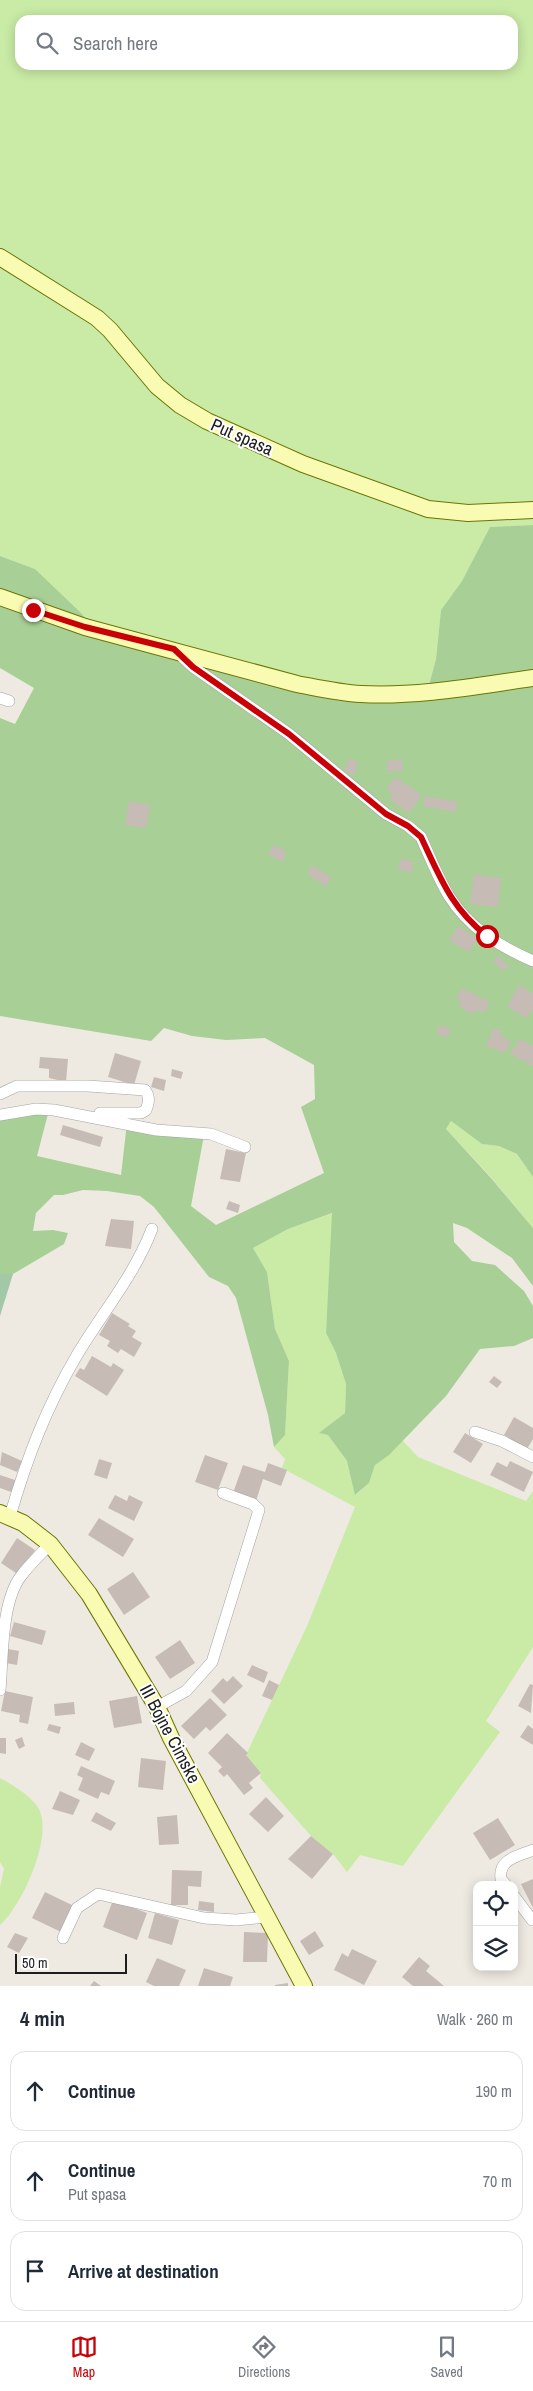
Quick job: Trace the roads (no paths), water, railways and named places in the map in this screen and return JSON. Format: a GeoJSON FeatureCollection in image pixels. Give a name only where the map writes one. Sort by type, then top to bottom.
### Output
{"type":"FeatureCollection","features":[{"type":"Feature","properties":{"kind":"street","name":"Put spasa"},"geometry":{"type":"LineString","coordinates":[[0,257],[96,318],[110,330],[157,386],[180,405],[207,421],[303,464],[428,509],[468,513],[533,510]]}},
{"type":"Feature","properties":{"kind":"street"},"geometry":{"type":"LineString","coordinates":[[0,597],[85,627],[174,649],[297,684],[360,694],[398,694],[533,678]]}},
{"type":"Feature","properties":{"kind":"street"},"geometry":{"type":"LineString","coordinates":[[174,649],[193,667],[289,734],[386,814],[416,832],[421,837],[449,896],[471,923],[503,948],[533,961]]}},
{"type":"Feature","properties":{"kind":"street"},"geometry":{"type":"LineString","coordinates":[[0,1094],[17,1086],[88,1086],[144,1090],[148,1094],[149,1101],[146,1110],[140,1113],[81,1114]]}},
{"type":"Feature","properties":{"kind":"street"},"geometry":{"type":"LineString","coordinates":[[0,1115],[36,1109],[81,1114],[156,1130],[211,1134],[245,1147]]}},
{"type":"Feature","properties":{"kind":"street"},"geometry":{"type":"LineString","coordinates":[[5,1514],[51,1402],[77,1355],[134,1269],[152,1229]]}},
{"type":"Feature","properties":{"kind":"street"},"geometry":{"type":"LineString","coordinates":[[475,1432],[502,1441],[533,1456]]}},
{"type":"Feature","properties":{"kind":"street"},"geometry":{"type":"LineString","coordinates":[[157,1707],[186,1691],[212,1662],[223,1630],[259,1510],[253,1504],[223,1492]]}},
{"type":"Feature","properties":{"kind":"street","name":"III Bojne Cimske"},"geometry":{"type":"LineString","coordinates":[[5,1514],[23,1523],[50,1544],[89,1594],[157,1707],[171,1738],[304,1986]]}},
{"type":"Feature","properties":{"kind":"street"},"geometry":{"type":"LineString","coordinates":[[0,1690],[7,1614],[13,1592],[20,1577],[50,1544]]}},
{"type":"Feature","properties":{"kind":"street"},"geometry":{"type":"LineString","coordinates":[[503,1881],[500,1871],[502,1866],[507,1861],[533,1850]]}},
{"type":"Feature","properties":{"kind":"street"},"geometry":{"type":"LineString","coordinates":[[63,1938],[77,1908],[98,1894],[204,1918],[236,1920],[267,1917]]}},
{"type":"Feature","properties":{"kind":"street"},"geometry":{"type":"LineString","coordinates":[[518,1901],[532,1920]]}}]}
